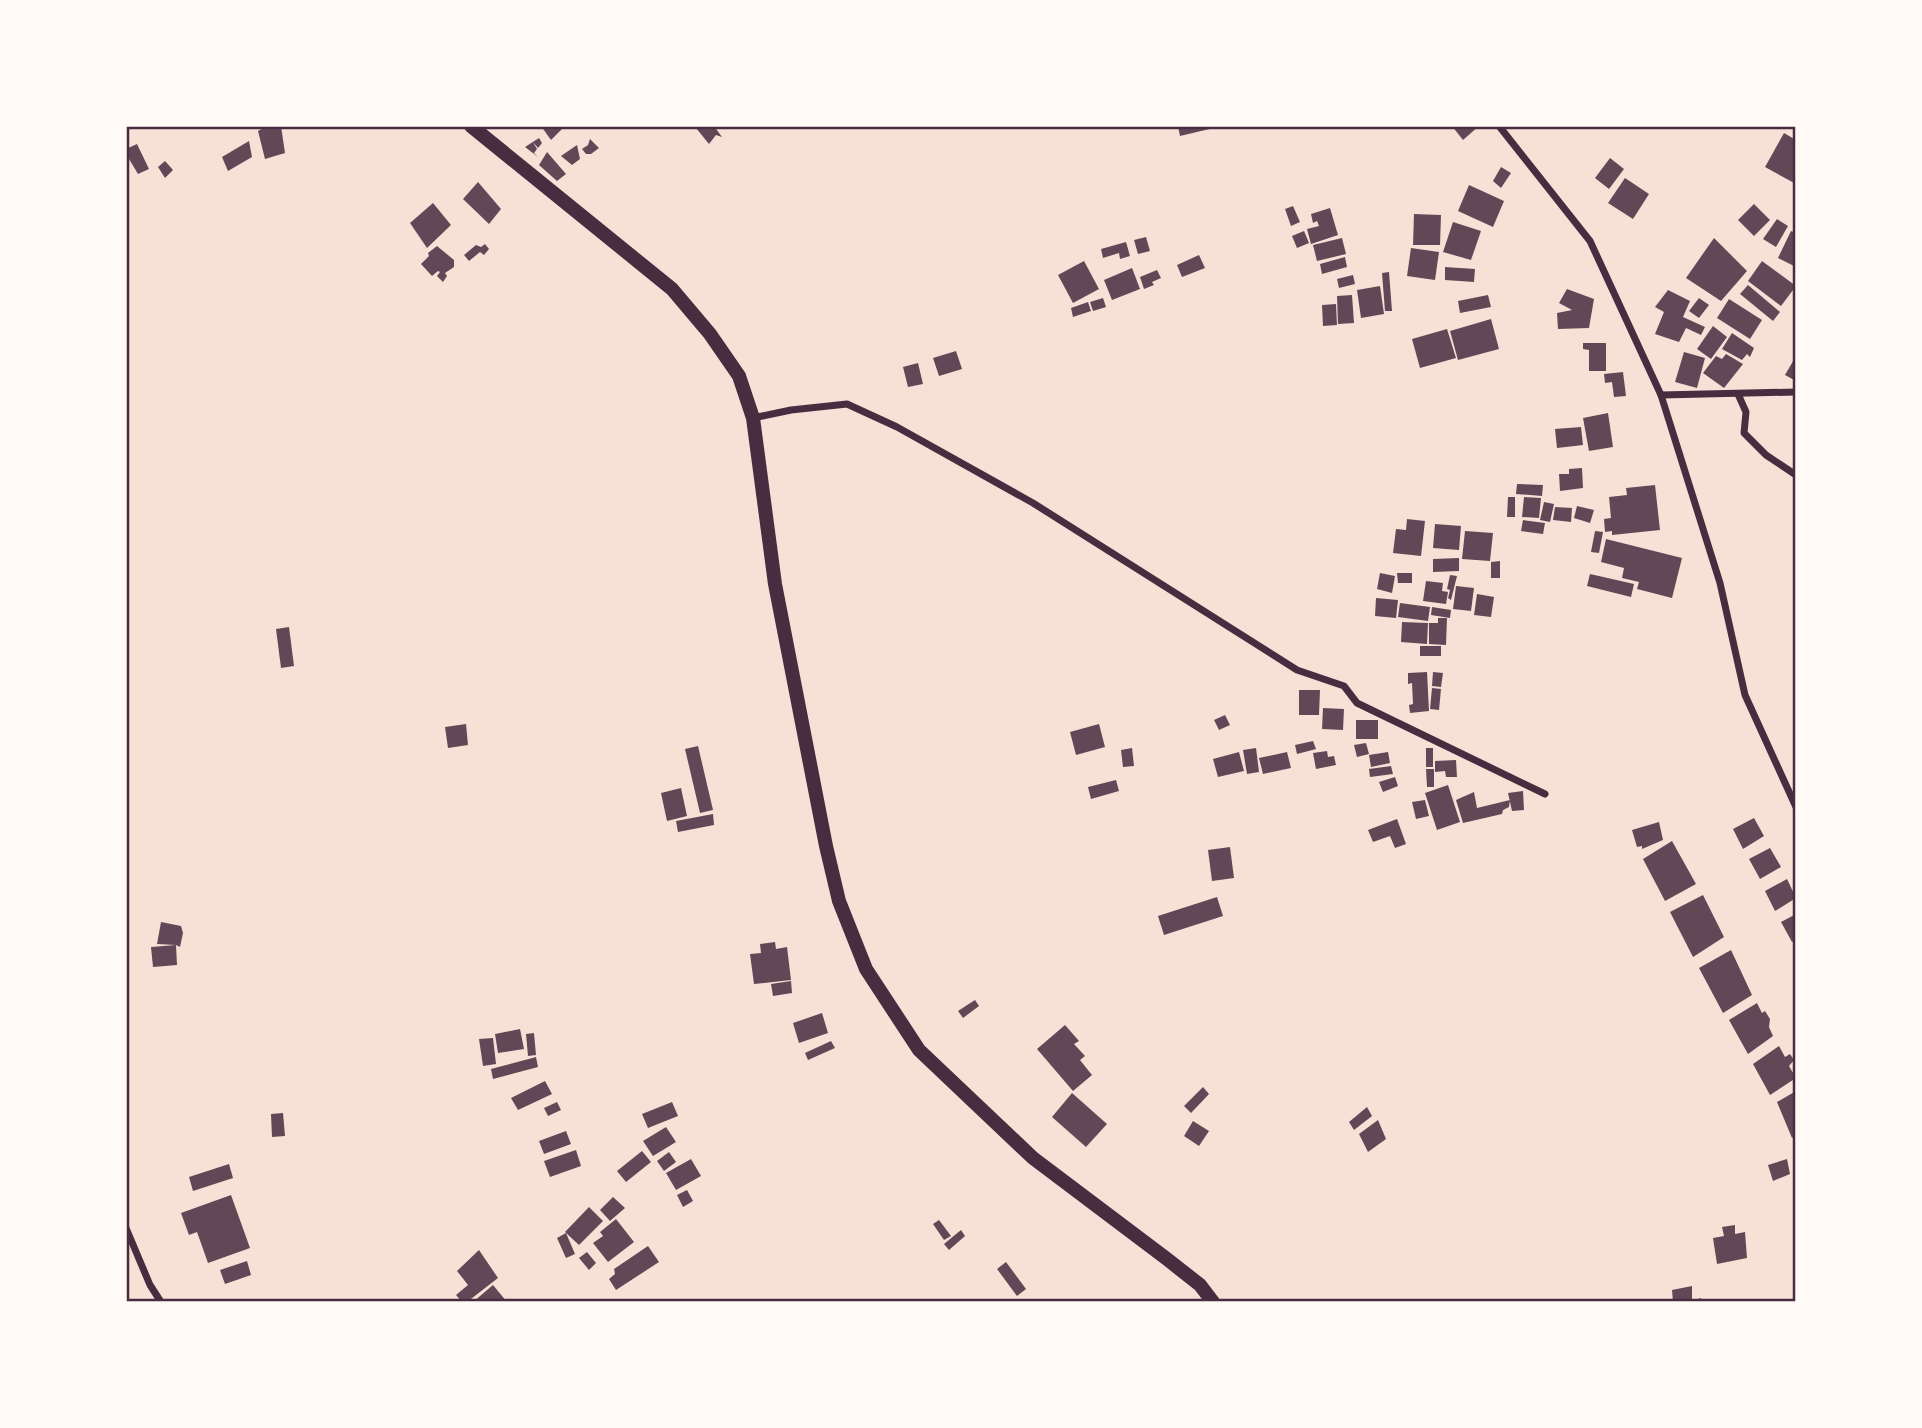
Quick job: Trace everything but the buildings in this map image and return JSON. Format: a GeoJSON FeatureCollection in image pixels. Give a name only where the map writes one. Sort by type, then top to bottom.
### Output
{"type":"FeatureCollection","features":[{"type":"Feature","properties":{"kind":"main road"},"geometry":{"type":"LineString","coordinates":[[471,126],[672,289],[710,334],[739,376],[754,418],[775,584],[826,846],[839,901],[866,969],[919,1050],[928,1059],[1033,1158],[1200,1285],[1213,1302]]}},
{"type":"Feature","properties":{"kind":"street"},"geometry":{"type":"LineString","coordinates":[[1499,126],[1590,241],[1661,395],[1720,583],[1745,695],[1796,807]]}},
{"type":"Feature","properties":{"kind":"street"},"geometry":{"type":"LineString","coordinates":[[1661,395],[1796,392]]}},
{"type":"Feature","properties":{"kind":"street"},"geometry":{"type":"LineString","coordinates":[[1738,394],[1746,412],[1744,433],[1766,455],[1796,475]]}},
{"type":"Feature","properties":{"kind":"street"},"geometry":{"type":"LineString","coordinates":[[754,418],[791,410],[847,404],[897,427],[1032,503],[1297,670],[1344,686],[1357,703],[1545,794]]}},
{"type":"Feature","properties":{"kind":"street"},"geometry":{"type":"LineString","coordinates":[[126,1228],[150,1284],[161,1302]]}}]}
